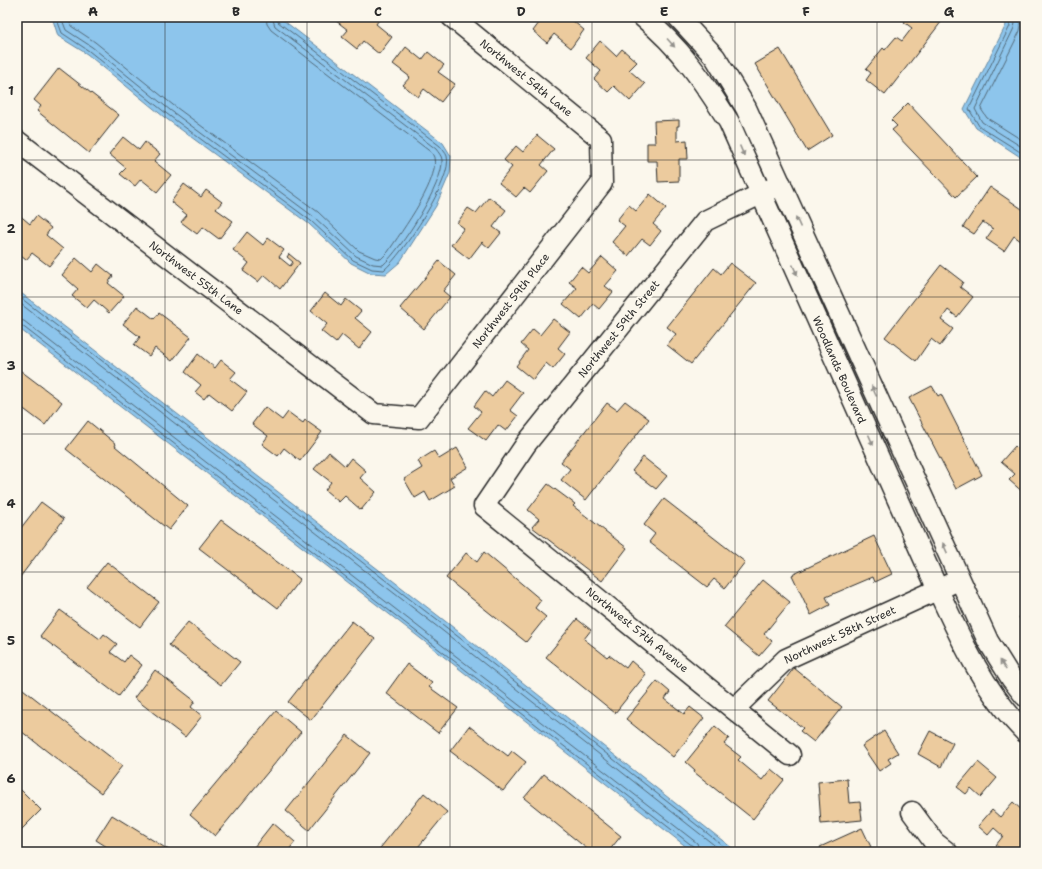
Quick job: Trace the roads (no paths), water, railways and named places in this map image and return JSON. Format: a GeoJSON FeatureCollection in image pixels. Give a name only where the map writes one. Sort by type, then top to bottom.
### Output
{"type":"FeatureCollection","features":[{"type":"Feature","properties":{"kind":"street","name":"Northwest 54th Lane"},"geometry":{"type":"LineString","coordinates":[[452,17],[601,138]]}},
{"type":"Feature","properties":{"kind":"street","name":"Woodlands Boulevard"},"geometry":{"type":"LineString","coordinates":[[643,17],[660,31],[698,73],[729,122],[938,590],[971,659],[992,691],[1025,732]]}},
{"type":"Feature","properties":{"kind":"street"},"geometry":{"type":"LineString","coordinates":[[678,17],[714,57],[746,108],[959,580],[988,641],[1011,678],[1025,696]]}},
{"type":"Feature","properties":{"kind":"street","name":"Northwest 59th Place"},"geometry":{"type":"LineString","coordinates":[[374,414],[419,418],[602,184],[601,138]]}},
{"type":"Feature","properties":{"kind":"street","name":"Northwest 55th Lane"},"geometry":{"type":"LineString","coordinates":[[17,141],[374,414]]}},
{"type":"Feature","properties":{"kind":"street","name":"Northwest 59th Street"},"geometry":{"type":"LineString","coordinates":[[484,506],[526,444],[705,221],[781,184]]}},
{"type":"Feature","properties":{"kind":"street","name":"Northwest 57th Avenue"},"geometry":{"type":"LineString","coordinates":[[484,506],[790,755]]}},
{"type":"Feature","properties":{"kind":"street","name":"Northwest 58th Street"},"geometry":{"type":"LineString","coordinates":[[734,709],[786,659],[959,580]]}},
{"type":"Feature","properties":{"kind":"street"},"geometry":{"type":"LineString","coordinates":[[912,812],[934,842],[947,852]]}},
{"type":"Feature","properties":{"kind":"water"},"geometry":{"type":"Polygon","coordinates":[[[52,17],[279,17],[443,143],[451,156],[450,173],[436,206],[400,262],[386,274],[371,273],[351,263],[309,224],[164,117],[87,54],[58,36],[52,17]]]}},
{"type":"Feature","properties":{"kind":"water"},"geometry":{"type":"Polygon","coordinates":[[[1003,17],[1025,17],[1025,160],[976,128],[964,109],[1006,25],[1003,17]]]}},
{"type":"Feature","properties":{"kind":"water"},"geometry":{"type":"Polygon","coordinates":[[[17,290],[445,621],[737,852],[693,852],[411,631],[17,327],[17,290]]]}}]}
